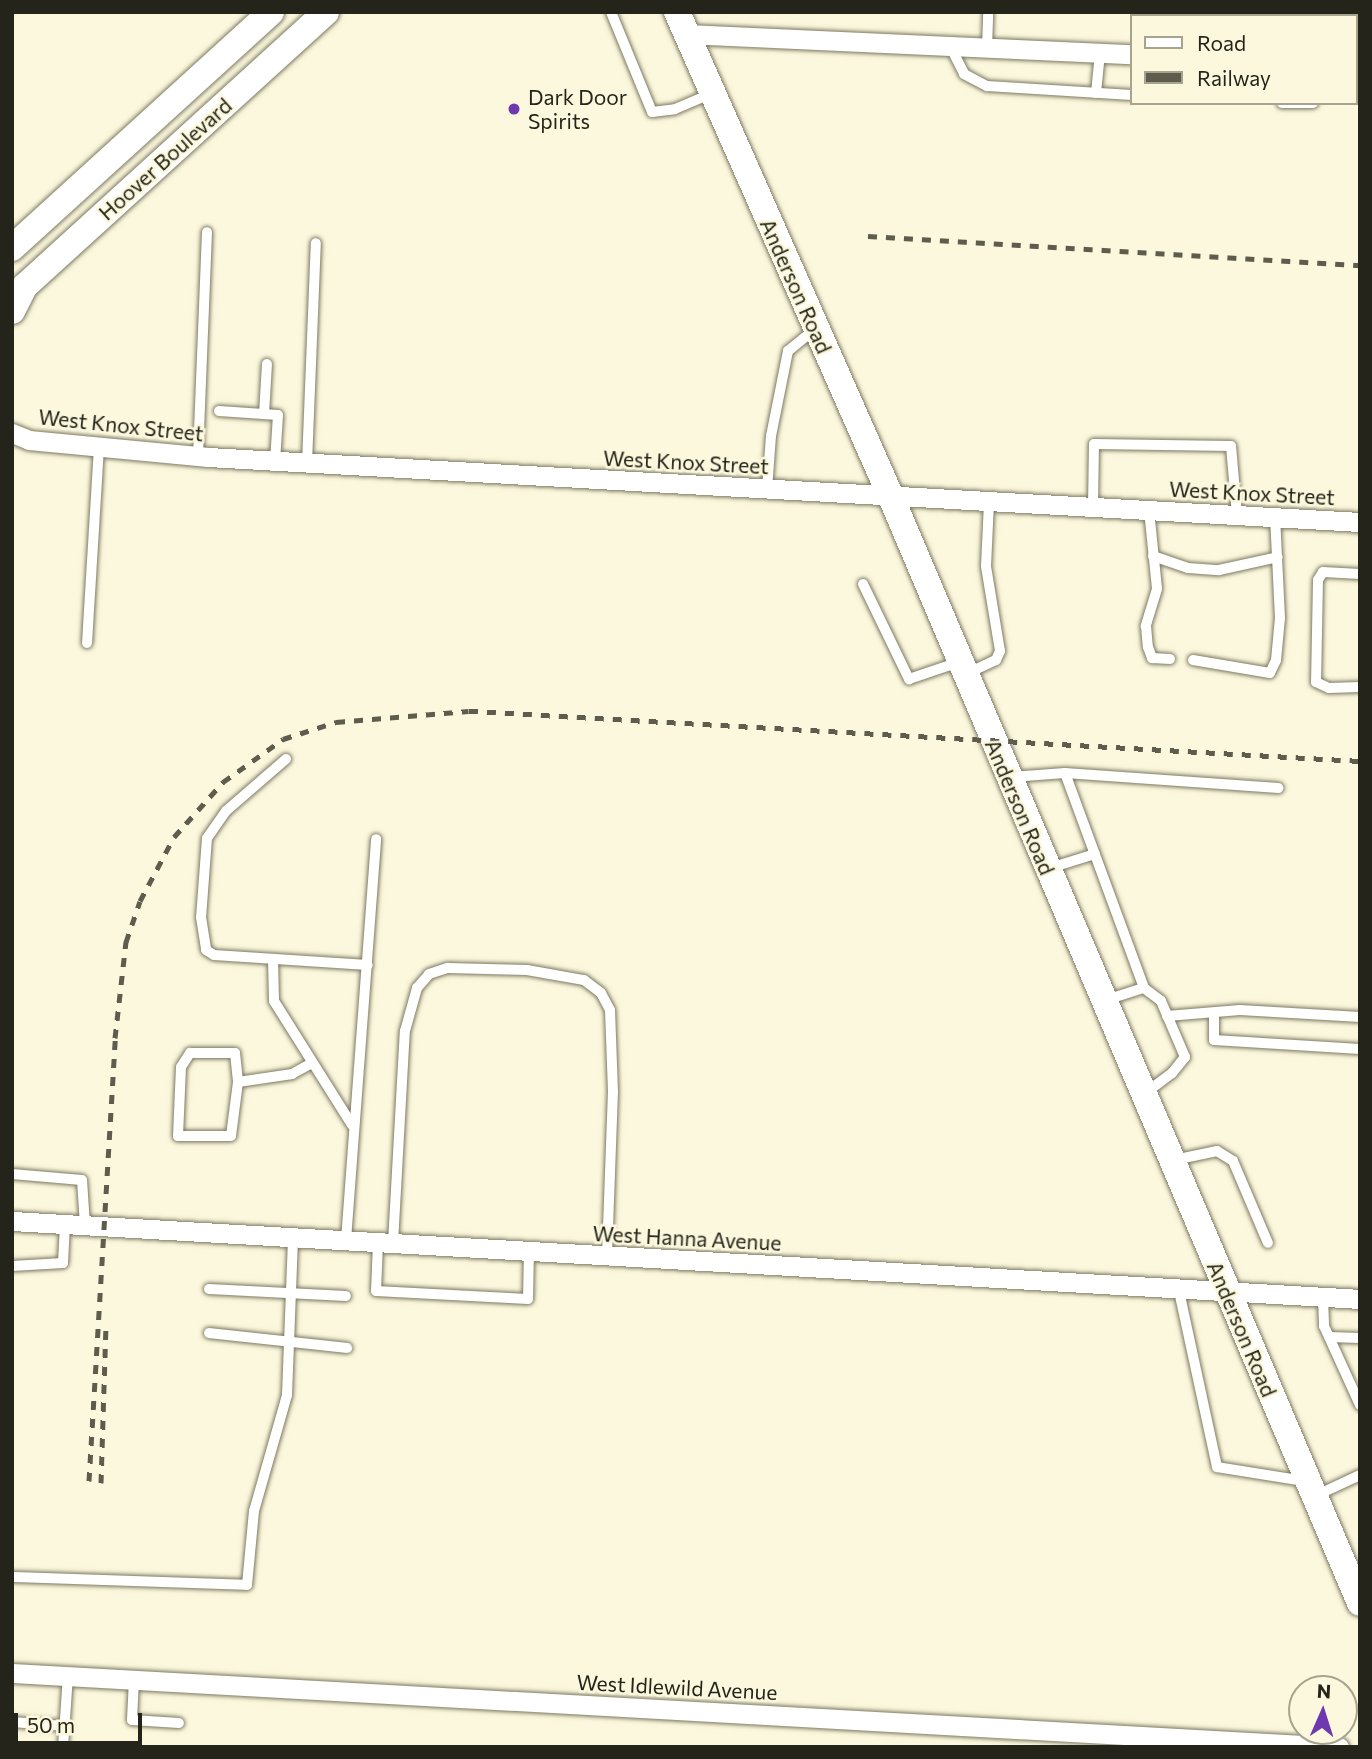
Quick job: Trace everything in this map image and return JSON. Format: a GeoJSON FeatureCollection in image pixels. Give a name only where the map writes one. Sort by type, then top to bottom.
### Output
{"type":"FeatureCollection","features":[{"type":"Feature","properties":{"kind":"street","name":"Hoover Boulevard"},"geometry":{"type":"LineString","coordinates":[[12,248],[271,12]]}},
{"type":"Feature","properties":{"kind":"street","name":"Hoover Boulevard"},"geometry":{"type":"LineString","coordinates":[[12,311],[25,286],[326,12]]}},
{"type":"Feature","properties":{"kind":"street","name":"Anderson Road"},"geometry":{"type":"LineString","coordinates":[[681,23],[891,497],[1046,869],[1360,1603]]}},
{"type":"Feature","properties":{"kind":"street"},"geometry":{"type":"LineString","coordinates":[[681,23],[950,46],[1130,54]]}},
{"type":"Feature","properties":{"kind":"street","name":"West Knox Street"},"geometry":{"type":"LineString","coordinates":[[12,433],[29,440],[198,456],[1360,522]]}},
{"type":"Feature","properties":{"kind":"street","name":"West Hanna Avenue"},"geometry":{"type":"LineString","coordinates":[[12,1221],[1178,1291],[1360,1298]]}},
{"type":"Feature","properties":{"kind":"street","name":"West Idlewild Avenue"},"geometry":{"type":"LineString","coordinates":[[12,1673],[1216,1743],[1339,1747]]}},
{"type":"Feature","properties":{"kind":"lane"},"geometry":{"type":"LineString","coordinates":[[611,12],[652,112],[675,109],[712,94]]}},
{"type":"Feature","properties":{"kind":"lane"},"geometry":{"type":"LineString","coordinates":[[987,48],[988,12]]}},
{"type":"Feature","properties":{"kind":"lane"},"geometry":{"type":"LineString","coordinates":[[950,46],[964,74],[987,86],[1130,95]]}},
{"type":"Feature","properties":{"kind":"lane"},"geometry":{"type":"LineString","coordinates":[[1096,93],[1100,53]]}},
{"type":"Feature","properties":{"kind":"lane"},"geometry":{"type":"LineString","coordinates":[[198,456],[207,232]]}},
{"type":"Feature","properties":{"kind":"lane"},"geometry":{"type":"LineString","coordinates":[[307,463],[316,243]]}},
{"type":"Feature","properties":{"kind":"lane"},"geometry":{"type":"LineString","coordinates":[[767,490],[771,436],[788,351],[815,329]]}},
{"type":"Feature","properties":{"kind":"lane"},"geometry":{"type":"LineString","coordinates":[[264,414],[267,364]]}},
{"type":"Feature","properties":{"kind":"lane"},"geometry":{"type":"LineString","coordinates":[[219,411],[278,415],[275,461]]}},
{"type":"Feature","properties":{"kind":"lane"},"geometry":{"type":"LineString","coordinates":[[1093,507],[1094,444],[1231,446],[1237,514]]}},
{"type":"Feature","properties":{"kind":"lane"},"geometry":{"type":"LineString","coordinates":[[87,643],[99,447]]}},
{"type":"Feature","properties":{"kind":"lane"},"geometry":{"type":"LineString","coordinates":[[863,584],[909,679],[996,660],[1000,651],[986,566],[989,502]]}},
{"type":"Feature","properties":{"kind":"lane"},"geometry":{"type":"LineString","coordinates":[[1149,510],[1157,589],[1146,626],[1148,647],[1152,658],[1170,659]]}},
{"type":"Feature","properties":{"kind":"lane"},"geometry":{"type":"LineString","coordinates":[[1193,660],[1270,673],[1276,660],[1280,618],[1275,517]]}},
{"type":"Feature","properties":{"kind":"lane"},"geometry":{"type":"LineString","coordinates":[[1153,556],[1188,568],[1219,570],[1278,557]]}},
{"type":"Feature","properties":{"kind":"lane"},"geometry":{"type":"LineString","coordinates":[[1360,575],[1323,572],[1318,580],[1315,682],[1329,688],[1360,687]]}},
{"type":"Feature","properties":{"kind":"lane"},"geometry":{"type":"LineString","coordinates":[[286,759],[242,796],[212,828],[202,876],[206,950],[273,959],[368,965]]}},
{"type":"Feature","properties":{"kind":"lane"},"geometry":{"type":"LineString","coordinates":[[1007,777],[1065,773],[1278,788]]}},
{"type":"Feature","properties":{"kind":"lane"},"geometry":{"type":"LineString","coordinates":[[1065,773],[1144,988],[1161,1001],[1185,1057],[1172,1073],[1142,1095]]}},
{"type":"Feature","properties":{"kind":"lane"},"geometry":{"type":"LineString","coordinates":[[346,1240],[376,839]]}},
{"type":"Feature","properties":{"kind":"lane"},"geometry":{"type":"LineString","coordinates":[[1046,869],[1095,854]]}},
{"type":"Feature","properties":{"kind":"lane"},"geometry":{"type":"LineString","coordinates":[[273,959],[274,1002],[353,1125]]}},
{"type":"Feature","properties":{"kind":"lane"},"geometry":{"type":"LineString","coordinates":[[529,1252],[528,1299],[376,1292],[386,1243],[405,1031],[417,988],[429,974],[448,968],[527,970],[584,980],[601,993],[610,1010],[613,1091],[607,1256]]}},
{"type":"Feature","properties":{"kind":"lane"},"geometry":{"type":"LineString","coordinates":[[1102,1001],[1144,988]]}},
{"type":"Feature","properties":{"kind":"lane"},"geometry":{"type":"LineString","coordinates":[[1167,1016],[1241,1010],[1360,1017]]}},
{"type":"Feature","properties":{"kind":"lane"},"geometry":{"type":"LineString","coordinates":[[1214,1013],[1214,1041],[1360,1049]]}},
{"type":"Feature","properties":{"kind":"lane"},"geometry":{"type":"LineString","coordinates":[[190,1053],[235,1053],[238,1082],[231,1136],[178,1136],[184,1057],[190,1053]]}},
{"type":"Feature","properties":{"kind":"lane"},"geometry":{"type":"LineString","coordinates":[[238,1082],[292,1074],[312,1063]]}},
{"type":"Feature","properties":{"kind":"lane"},"geometry":{"type":"LineString","coordinates":[[1170,1161],[1217,1151],[1233,1161],[1268,1243]]}},
{"type":"Feature","properties":{"kind":"lane"},"geometry":{"type":"LineString","coordinates":[[12,1174],[82,1180],[85,1225]]}},
{"type":"Feature","properties":{"kind":"lane"},"geometry":{"type":"LineString","coordinates":[[12,1266],[63,1263],[65,1224]]}},
{"type":"Feature","properties":{"kind":"lane"},"geometry":{"type":"LineString","coordinates":[[12,1577],[247,1585],[254,1511],[287,1395],[293,1237]]}},
{"type":"Feature","properties":{"kind":"lane"},"geometry":{"type":"LineString","coordinates":[[209,1289],[346,1297]]}},
{"type":"Feature","properties":{"kind":"lane"},"geometry":{"type":"LineString","coordinates":[[1178,1291],[1217,1467],[1312,1489],[1360,1475]]}},
{"type":"Feature","properties":{"kind":"lane"},"geometry":{"type":"LineString","coordinates":[[1323,1296],[1329,1337],[1360,1405]]}},
{"type":"Feature","properties":{"kind":"lane"},"geometry":{"type":"LineString","coordinates":[[209,1334],[347,1348]]}},
{"type":"Feature","properties":{"kind":"lane"},"geometry":{"type":"LineString","coordinates":[[1329,1337],[1360,1338]]}},
{"type":"Feature","properties":{"kind":"lane"},"geometry":{"type":"LineString","coordinates":[[63,1747],[68,1676]]}},
{"type":"Feature","properties":{"kind":"lane"},"geometry":{"type":"LineString","coordinates":[[134,1680],[132,1720],[179,1723]]}},
{"type":"Feature","properties":{"kind":"lane"},"geometry":{"type":"LineString","coordinates":[[12,1722],[65,1726]]}},
{"type":"Feature","properties":{"kind":"railway"},"geometry":{"type":"LineString","coordinates":[[868,236],[1360,265]]}},
{"type":"Feature","properties":{"kind":"railway"},"geometry":{"type":"LineString","coordinates":[[89,1481],[115,1038],[126,942],[140,901],[174,837],[223,782],[283,739],[336,722],[469,711],[1360,761]]}},
{"type":"Feature","properties":{"kind":"railway"},"geometry":{"type":"LineString","coordinates":[[101,1483],[106,1325]]}},
{"type":"Feature","properties":{"kind":"place","name":"Dark Door Spirits"},"geometry":{"type":"Point","coordinates":[514,109]}}]}
